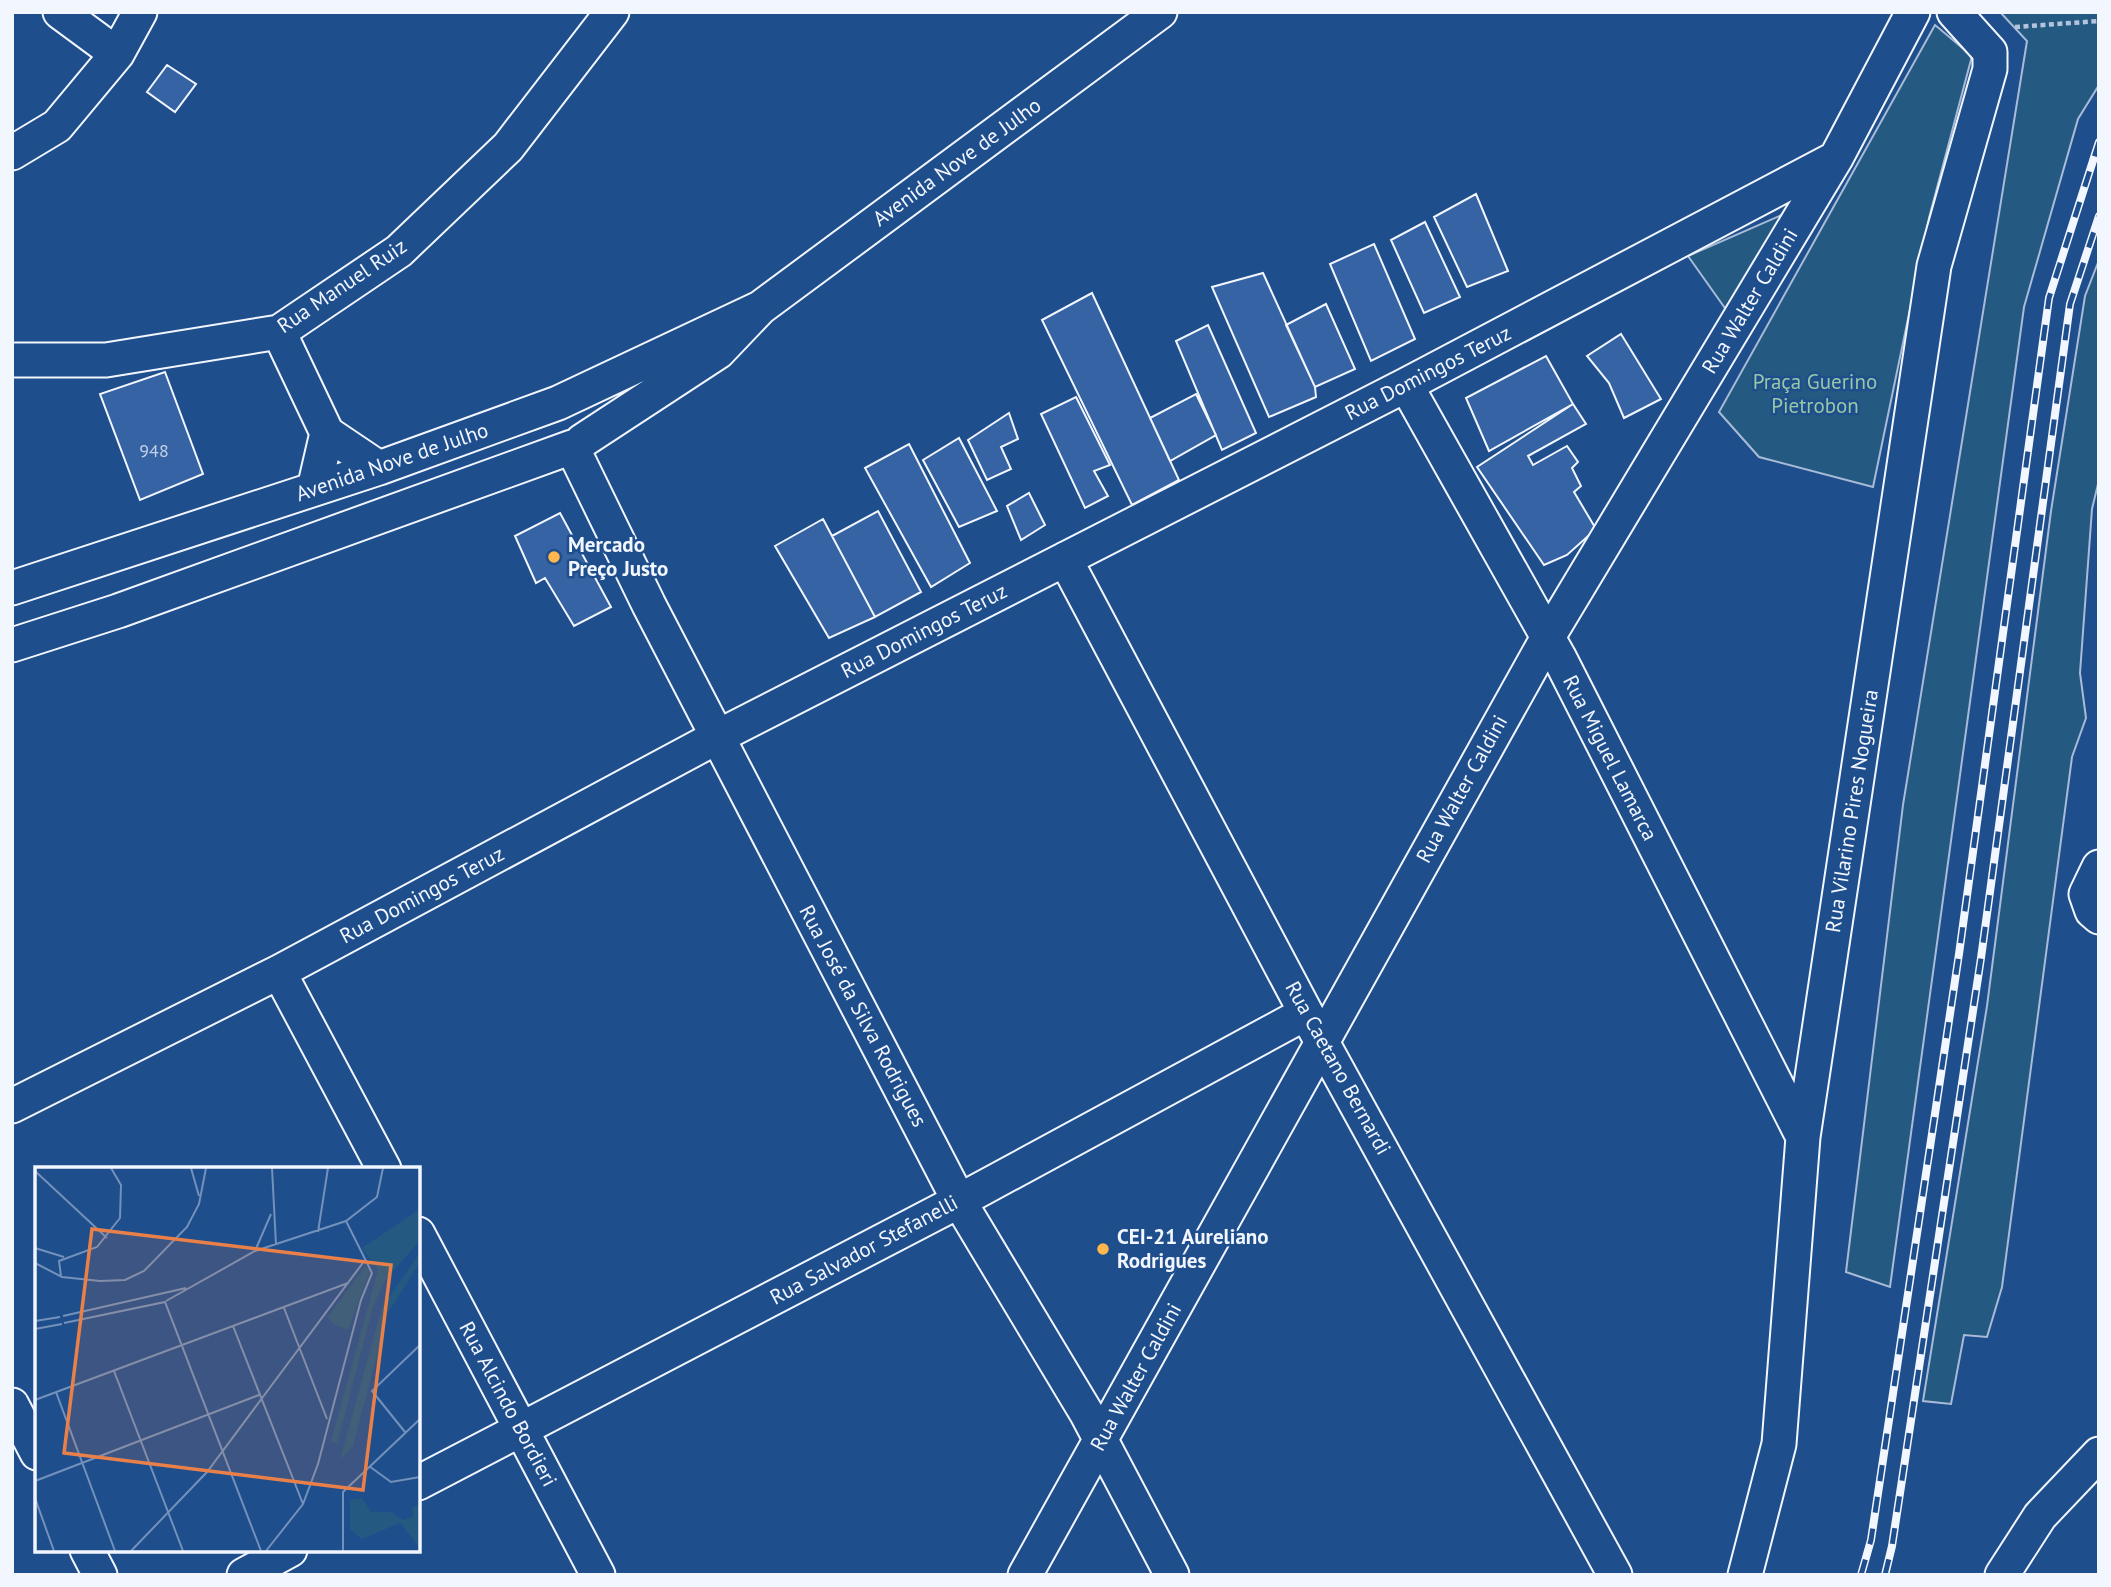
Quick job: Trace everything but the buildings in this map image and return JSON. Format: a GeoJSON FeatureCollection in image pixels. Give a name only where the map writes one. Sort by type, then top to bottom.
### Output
{"type":"FeatureCollection","features":[{"type":"Feature","properties":{"kind":"street"},"geometry":{"type":"LineString","coordinates":[[60,12],[117,54]]}},
{"type":"Feature","properties":{"kind":"street"},"geometry":{"type":"LineString","coordinates":[[12,153],[57,126],[117,54],[140,12]]}},
{"type":"Feature","properties":{"kind":"street","name":"Rua Manuel Ruiz"},"geometry":{"type":"LineString","coordinates":[[12,360],[106,360],[279,332],[399,251],[508,147],[612,12]]}},
{"type":"Feature","properties":{"kind":"street","name":"Rua Walter Caldini"},"geometry":{"type":"LineString","coordinates":[[1025,1575],[1101,1441],[1314,1025],[1836,158],[1913,12]]}},
{"type":"Feature","properties":{"kind":"street"},"geometry":{"type":"LineString","coordinates":[[1954,12],[1986,47]]}},
{"type":"Feature","properties":{"kind":"street","name":"Avenida Nove de Julho"},"geometry":{"type":"LineString","coordinates":[[12,645],[118,611],[577,444],[718,352],[760,307],[1156,13]]}},
{"type":"Feature","properties":{"kind":"street","name":"Rua Vilarino Pires Nogueira"},"geometry":{"type":"LineString","coordinates":[[1745,1575],[1779,1444],[1803,1137],[1934,267],[1990,69],[1986,47]]}},
{"type":"Feature","properties":{"kind":"street","name":"Rua Domingos Teruz"},"geometry":{"type":"LineString","coordinates":[[12,1106],[279,972],[717,737],[1406,385],[1836,158]]}},
{"type":"Feature","properties":{"kind":"street","name":"Avenida Nove de Julho"},"geometry":{"type":"LineString","coordinates":[[12,588],[379,468],[558,403],[760,307]]}},
{"type":"Feature","properties":{"kind":"street"},"geometry":{"type":"LineString","coordinates":[[279,332],[327,433],[379,468]]}},
{"type":"Feature","properties":{"kind":"street","name":"Rua Miguel Lamarca"},"geometry":{"type":"LineString","coordinates":[[1406,385],[1548,637],[1803,1137]]}},
{"type":"Feature","properties":{"kind":"street"},"geometry":{"type":"LineString","coordinates":[[558,403],[570,402],[582,407],[588,418],[588,430],[577,444]]}},
{"type":"Feature","properties":{"kind":"street"},"geometry":{"type":"LineString","coordinates":[[314,489],[327,433]]}},
{"type":"Feature","properties":{"kind":"street","name":"Rua José da Silva Rodrigues"},"geometry":{"type":"LineString","coordinates":[[577,444],[717,737],[959,1200],[1101,1441],[1172,1575]]}},
{"type":"Feature","properties":{"kind":"street","name":"Rua Caetano Bernardi"},"geometry":{"type":"LineString","coordinates":[[1065,559],[1314,1025],[1615,1575]]}},
{"type":"Feature","properties":{"kind":"street"},"geometry":{"type":"LineString","coordinates":[[279,972],[383,1167]]}},
{"type":"Feature","properties":{"kind":"street","name":"Rua Salvador Stefanelli"},"geometry":{"type":"LineString","coordinates":[[420,1482],[959,1200],[1314,1025]]}},
{"type":"Feature","properties":{"kind":"street","name":"Rua Alcindo Bordieri"},"geometry":{"type":"LineString","coordinates":[[420,1238],[598,1575]]}},
{"type":"Feature","properties":{"kind":"street"},"geometry":{"type":"LineString","coordinates":[[12,1405],[35,1449]]}},
{"type":"Feature","properties":{"kind":"street"},"geometry":{"type":"LineString","coordinates":[[2003,1575],[2040,1516],[2099,1454]]}},
{"type":"Feature","properties":{"kind":"street"},"geometry":{"type":"LineString","coordinates":[[88,1552],[100,1575]]}},
{"type":"Feature","properties":{"kind":"street"},"geometry":{"type":"LineString","coordinates":[[244,1575],[286,1552]]}},
{"type":"Feature","properties":{"kind":"path"},"geometry":{"type":"LineString","coordinates":[[1986,47],[2006,29],[2099,21]]}},
{"type":"Feature","properties":{"kind":"green space"},"geometry":{"type":"Polygon","coordinates":[[[2000,12],[2099,12],[2099,85],[2078,119],[2024,307],[1890,1287],[1846,1272],[1903,805],[2027,41],[2000,12]]]}},
{"type":"Feature","properties":{"kind":"green space","name":"Praça Guerino Pietrobon"},"geometry":{"type":"Polygon","coordinates":[[[1935,25],[1972,56],[1929,218],[1873,487],[1759,457],[1719,412],[1935,25]]]}},
{"type":"Feature","properties":{"kind":"green space"},"geometry":{"type":"Polygon","coordinates":[[[1784,214],[1727,311],[1688,256],[1784,214]]]}},
{"type":"Feature","properties":{"kind":"green space"},"geometry":{"type":"Polygon","coordinates":[[[2099,260],[2099,480],[2092,509],[2080,673],[2086,718],[2072,757],[2002,1287],[1987,1337],[1964,1335],[1951,1404],[1923,1401],[1987,1006],[2051,511],[2085,296],[2099,260]]]}},
{"type":"Feature","properties":{"kind":"railway"},"geometry":{"type":"LineString","coordinates":[[1861,1575],[1871,1540],[1959,954],[2049,298],[2099,142]]}},
{"type":"Feature","properties":{"kind":"railway"},"geometry":{"type":"LineString","coordinates":[[1885,1575],[1892,1546],[1981,958],[2070,304],[2099,216]]}},
{"type":"Feature","properties":{"kind":"place","name":"Mercado Preço Justo"},"geometry":{"type":"Point","coordinates":[554,557]}},
{"type":"Feature","properties":{"kind":"place","name":"CEI-21 Aureliano Rodrigues"},"geometry":{"type":"Point","coordinates":[1103,1249]}}]}
